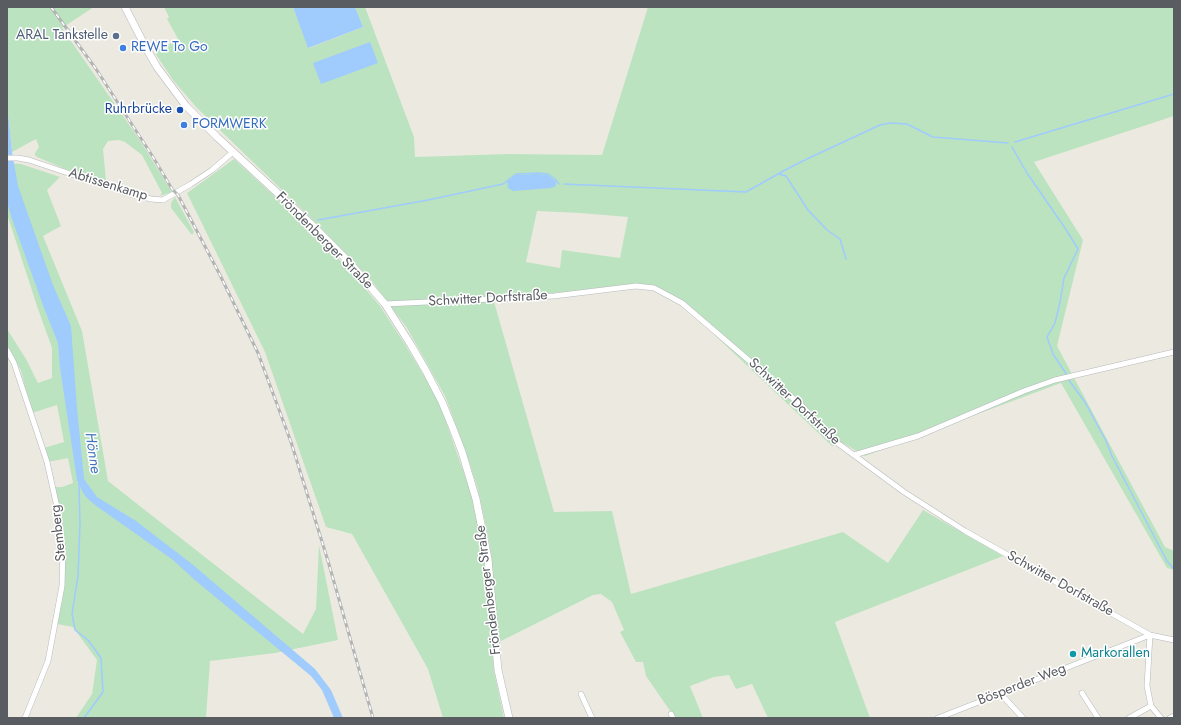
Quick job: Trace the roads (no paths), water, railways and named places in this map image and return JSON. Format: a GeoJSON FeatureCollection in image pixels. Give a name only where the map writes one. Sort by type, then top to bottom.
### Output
{"type":"FeatureCollection","features":[{"type":"Feature","properties":{"kind":"main road","name":"Fröndenberger Straße"},"geometry":{"type":"LineString","coordinates":[[125,7],[157,67],[186,106],[350,263],[385,304],[411,345],[442,402],[469,473],[483,529],[488,559],[498,670],[509,718]]}},
{"type":"Feature","properties":{"kind":"street","name":"Abtissenkamp"},"geometry":{"type":"LineString","coordinates":[[7,158],[29,160],[130,194],[163,200],[212,170],[233,152]]}},
{"type":"Feature","properties":{"kind":"street","name":"Schwitter Dorfstraße"},"geometry":{"type":"LineString","coordinates":[[385,304],[554,296],[636,286],[654,288],[682,303],[700,318],[802,406],[832,439],[935,513],[1150,635],[1174,640]]}},
{"type":"Feature","properties":{"kind":"street","name":"Stemberg"},"geometry":{"type":"LineString","coordinates":[[7,350],[14,363],[47,462],[59,516],[63,550],[62,586],[48,661],[25,718]]}},
{"type":"Feature","properties":{"kind":"street"},"geometry":{"type":"LineString","coordinates":[[854,455],[918,436],[1024,391],[1064,378],[1174,352]]}},
{"type":"Feature","properties":{"kind":"street"},"geometry":{"type":"LineString","coordinates":[[1150,635],[1147,686],[1151,706],[1162,718]]}},
{"type":"Feature","properties":{"kind":"street","name":"Bösperder Weg"},"geometry":{"type":"LineString","coordinates":[[938,718],[1150,635]]}},
{"type":"Feature","properties":{"kind":"street"},"geometry":{"type":"LineString","coordinates":[[1000,693],[1023,718]]}},
{"type":"Feature","properties":{"kind":"street"},"geometry":{"type":"LineString","coordinates":[[1082,693],[1098,718]]}},
{"type":"Feature","properties":{"kind":"street"},"geometry":{"type":"LineString","coordinates":[[581,694],[592,718]]}},
{"type":"Feature","properties":{"kind":"street"},"geometry":{"type":"LineString","coordinates":[[1129,718],[1151,706]]}},
{"type":"Feature","properties":{"kind":"street"},"geometry":{"type":"LineString","coordinates":[[1170,718],[1174,716]]}},
{"type":"Feature","properties":{"kind":"water"},"geometry":{"type":"Polygon","coordinates":[[[293,7],[355,7],[363,27],[308,48],[293,7]]]}},
{"type":"Feature","properties":{"kind":"water"},"geometry":{"type":"Polygon","coordinates":[[[370,42],[378,63],[321,84],[313,63],[370,42]]]}},
{"type":"Feature","properties":{"kind":"water"},"geometry":{"type":"Polygon","coordinates":[[[7,103],[12,152],[18,186],[53,285],[71,326],[84,479],[97,497],[136,521],[192,564],[315,669],[331,690],[343,718],[334,718],[322,690],[311,676],[196,581],[173,560],[95,505],[86,497],[81,489],[77,480],[60,368],[58,343],[44,308],[7,202],[7,103]]]}},
{"type":"Feature","properties":{"kind":"water"},"geometry":{"type":"Polygon","coordinates":[[[516,175],[548,175],[556,182],[556,186],[551,188],[513,191],[508,188],[507,182],[516,175]]]}},
{"type":"Feature","properties":{"kind":"waterway"},"geometry":{"type":"LineString","coordinates":[[1015,142],[1174,94]]}},
{"type":"Feature","properties":{"kind":"waterway"},"geometry":{"type":"LineString","coordinates":[[564,184],[746,192],[809,158],[880,125],[890,123],[907,124],[933,137],[1008,143]]}},
{"type":"Feature","properties":{"kind":"waterway"},"geometry":{"type":"LineString","coordinates":[[1012,147],[1027,173],[1078,249],[1064,278],[1055,323],[1047,337],[1053,354],[1067,375]]}},
{"type":"Feature","properties":{"kind":"waterway"},"geometry":{"type":"LineString","coordinates":[[318,220],[428,200],[503,184],[516,174],[548,174],[559,184]]}},
{"type":"Feature","properties":{"kind":"waterway"},"geometry":{"type":"LineString","coordinates":[[779,174],[786,176],[808,210],[827,230],[840,239],[846,259]]}},
{"type":"Feature","properties":{"kind":"waterway"},"geometry":{"type":"LineString","coordinates":[[1068,379],[1085,402],[1167,561],[1174,569]]}},
{"type":"Feature","properties":{"kind":"waterway"},"geometry":{"type":"LineString","coordinates":[[79,484],[80,524],[78,576],[72,614],[75,630],[88,640],[101,658],[103,692],[84,718]]}},
{"type":"Feature","properties":{"kind":"railway"},"geometry":{"type":"LineString","coordinates":[[51,7],[96,69],[172,189],[178,195],[220,275],[258,353],[291,442],[328,561],[373,718]]}},
{"type":"Feature","properties":{"kind":"place","name":"ARAL Tankstelle"},"geometry":{"type":"Point","coordinates":[116,36]}},
{"type":"Feature","properties":{"kind":"place","name":"REWE To Go"},"geometry":{"type":"Point","coordinates":[123,48]}},
{"type":"Feature","properties":{"kind":"place","name":"Ruhrbrücke"},"geometry":{"type":"Point","coordinates":[180,110]}},
{"type":"Feature","properties":{"kind":"place","name":"FORMWERK"},"geometry":{"type":"Point","coordinates":[184,125]}},
{"type":"Feature","properties":{"kind":"place","name":"Markorallen"},"geometry":{"type":"Point","coordinates":[1073,654]}},
{"type":"Feature","properties":{"kind":"water label","name":"Hönne"},"geometry":{"type":"Point","coordinates":[92,453]}}]}
